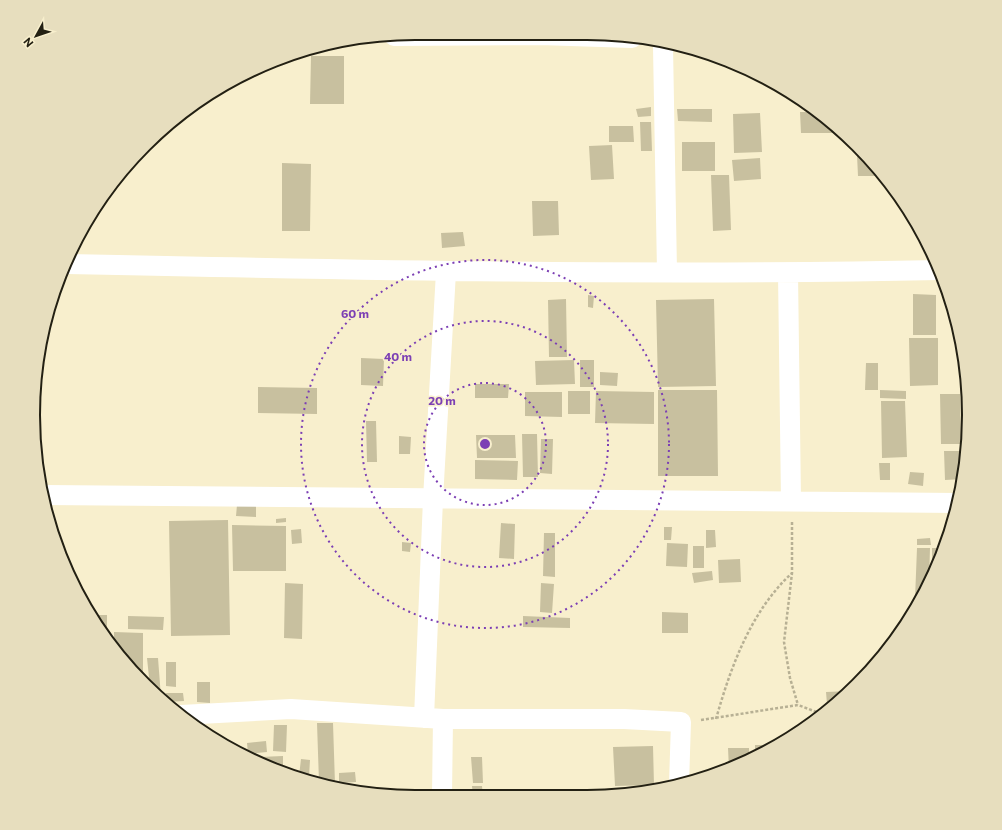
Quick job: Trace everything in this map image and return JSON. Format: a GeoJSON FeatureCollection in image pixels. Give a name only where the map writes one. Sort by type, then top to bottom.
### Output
{"type":"FeatureCollection","features":[{"type":"Feature","properties":{"kind":"street"},"geometry":{"type":"LineString","coordinates":[[663,48],[667,272]]}},
{"type":"Feature","properties":{"kind":"street"},"geometry":{"type":"LineString","coordinates":[[72,264],[446,272],[788,273],[933,270]]}},
{"type":"Feature","properties":{"kind":"street"},"geometry":{"type":"LineString","coordinates":[[441,790],[433,719],[433,499],[446,272]]}},
{"type":"Feature","properties":{"kind":"street"},"geometry":{"type":"LineString","coordinates":[[788,273],[791,501]]}},
{"type":"Feature","properties":{"kind":"street"},"geometry":{"type":"LineString","coordinates":[[49,495],[951,503]]}},
{"type":"Feature","properties":{"kind":"street"},"geometry":{"type":"LineString","coordinates":[[195,719],[291,708],[433,719],[624,719],[681,722],[680,778]]}},
{"type":"Feature","properties":{"kind":"path"},"geometry":{"type":"LineString","coordinates":[[791,501],[792,573],[784,642],[790,678],[798,705]]}},
{"type":"Feature","properties":{"kind":"path"},"geometry":{"type":"LineString","coordinates":[[716,719],[728,680],[753,622],[780,584],[792,573]]}},
{"type":"Feature","properties":{"kind":"path"},"geometry":{"type":"LineString","coordinates":[[681,722],[716,719],[798,705],[816,712]]}},
{"type":"Feature","properties":{"kind":"building"},"geometry":{"type":"Polygon","coordinates":[[[311,56],[344,56],[344,104],[310,104],[311,56]]]}},
{"type":"Feature","properties":{"kind":"building"},"geometry":{"type":"Polygon","coordinates":[[[651,107],[651,116],[638,117],[636,109],[651,107]]]}},
{"type":"Feature","properties":{"kind":"building"},"geometry":{"type":"Polygon","coordinates":[[[677,109],[712,109],[712,122],[678,121],[677,109]]]}},
{"type":"Feature","properties":{"kind":"building"},"geometry":{"type":"Polygon","coordinates":[[[800,112],[808,112],[834,133],[801,133],[800,112]]]}},
{"type":"Feature","properties":{"kind":"building"},"geometry":{"type":"Polygon","coordinates":[[[760,113],[762,152],[734,153],[733,114],[760,113]]]}},
{"type":"Feature","properties":{"kind":"building"},"geometry":{"type":"Polygon","coordinates":[[[640,122],[651,122],[652,151],[641,151],[640,122]]]}},
{"type":"Feature","properties":{"kind":"building"},"geometry":{"type":"Polygon","coordinates":[[[609,126],[633,126],[634,142],[609,142],[609,126]]]}},
{"type":"Feature","properties":{"kind":"building"},"geometry":{"type":"Polygon","coordinates":[[[682,142],[715,142],[715,171],[682,171],[682,142]]]}},
{"type":"Feature","properties":{"kind":"building"},"geometry":{"type":"Polygon","coordinates":[[[612,145],[614,179],[591,180],[589,146],[612,145]]]}},
{"type":"Feature","properties":{"kind":"building"},"geometry":{"type":"Polygon","coordinates":[[[857,155],[876,176],[858,176],[857,155]]]}},
{"type":"Feature","properties":{"kind":"building"},"geometry":{"type":"Polygon","coordinates":[[[760,158],[761,179],[734,181],[732,160],[760,158]]]}},
{"type":"Feature","properties":{"kind":"building"},"geometry":{"type":"Polygon","coordinates":[[[282,163],[311,164],[310,231],[282,231],[282,163]]]}},
{"type":"Feature","properties":{"kind":"building"},"geometry":{"type":"Polygon","coordinates":[[[711,175],[729,175],[731,230],[713,231],[711,175]]]}},
{"type":"Feature","properties":{"kind":"building"},"geometry":{"type":"Polygon","coordinates":[[[532,201],[558,201],[559,235],[533,236],[532,201]]]}},
{"type":"Feature","properties":{"kind":"building"},"geometry":{"type":"Polygon","coordinates":[[[463,232],[465,246],[442,248],[441,233],[463,232]]]}},
{"type":"Feature","properties":{"kind":"building"},"geometry":{"type":"Polygon","coordinates":[[[913,294],[936,295],[936,335],[913,335],[913,294]]]}},
{"type":"Feature","properties":{"kind":"building"},"geometry":{"type":"Polygon","coordinates":[[[588,295],[594,296],[593,308],[588,307],[588,295]]]}},
{"type":"Feature","properties":{"kind":"building"},"geometry":{"type":"Polygon","coordinates":[[[566,299],[567,357],[549,357],[548,300],[566,299]]]}},
{"type":"Feature","properties":{"kind":"building"},"geometry":{"type":"Polygon","coordinates":[[[714,299],[716,386],[658,387],[656,300],[714,299]]]}},
{"type":"Feature","properties":{"kind":"building"},"geometry":{"type":"Polygon","coordinates":[[[909,338],[938,338],[938,385],[910,386],[909,338]]]}},
{"type":"Feature","properties":{"kind":"building"},"geometry":{"type":"Polygon","coordinates":[[[361,358],[384,359],[383,386],[361,385],[361,358]]]}},
{"type":"Feature","properties":{"kind":"building"},"geometry":{"type":"Polygon","coordinates":[[[574,360],[575,384],[536,385],[535,361],[574,360]]]}},
{"type":"Feature","properties":{"kind":"building"},"geometry":{"type":"Polygon","coordinates":[[[580,360],[594,360],[594,387],[580,387],[580,360]]]}},
{"type":"Feature","properties":{"kind":"building"},"geometry":{"type":"Polygon","coordinates":[[[866,363],[878,363],[878,390],[865,390],[866,363]]]}},
{"type":"Feature","properties":{"kind":"building"},"geometry":{"type":"Polygon","coordinates":[[[600,372],[618,373],[617,386],[600,385],[600,372]]]}},
{"type":"Feature","properties":{"kind":"building"},"geometry":{"type":"Polygon","coordinates":[[[475,384],[509,384],[508,398],[475,398],[475,384]]]}},
{"type":"Feature","properties":{"kind":"building"},"geometry":{"type":"Polygon","coordinates":[[[258,387],[317,388],[317,414],[258,413],[258,387]]]}},
{"type":"Feature","properties":{"kind":"building"},"geometry":{"type":"Polygon","coordinates":[[[658,390],[717,390],[718,476],[658,476],[658,390]]]}},
{"type":"Feature","properties":{"kind":"building"},"geometry":{"type":"Polygon","coordinates":[[[880,390],[906,391],[906,399],[880,398],[880,390]]]}},
{"type":"Feature","properties":{"kind":"building"},"geometry":{"type":"Polygon","coordinates":[[[568,391],[590,391],[590,414],[568,414],[568,391]]]}},
{"type":"Feature","properties":{"kind":"building"},"geometry":{"type":"Polygon","coordinates":[[[596,391],[654,392],[654,424],[595,423],[596,391]]]}},
{"type":"Feature","properties":{"kind":"building"},"geometry":{"type":"Polygon","coordinates":[[[525,392],[562,392],[562,417],[525,416],[525,392]]]}},
{"type":"Feature","properties":{"kind":"building"},"geometry":{"type":"Polygon","coordinates":[[[940,394],[960,394],[961,444],[941,444],[940,394]]]}},
{"type":"Feature","properties":{"kind":"building"},"geometry":{"type":"Polygon","coordinates":[[[881,401],[905,401],[907,457],[882,458],[881,401]]]}},
{"type":"Feature","properties":{"kind":"building"},"geometry":{"type":"Polygon","coordinates":[[[366,421],[376,421],[377,462],[367,462],[366,421]]]}},
{"type":"Feature","properties":{"kind":"building"},"geometry":{"type":"Polygon","coordinates":[[[522,434],[537,434],[538,477],[523,477],[522,434]]]}},
{"type":"Feature","properties":{"kind":"building"},"geometry":{"type":"Polygon","coordinates":[[[476,435],[515,435],[516,458],[477,458],[476,435]]]}},
{"type":"Feature","properties":{"kind":"building"},"geometry":{"type":"Polygon","coordinates":[[[399,436],[411,437],[410,454],[399,454],[399,436]]]}},
{"type":"Feature","properties":{"kind":"building"},"geometry":{"type":"Polygon","coordinates":[[[541,439],[553,439],[552,474],[540,473],[541,439]]]}},
{"type":"Feature","properties":{"kind":"building"},"geometry":{"type":"Polygon","coordinates":[[[944,451],[960,451],[956,479],[945,480],[944,451]]]}},
{"type":"Feature","properties":{"kind":"building"},"geometry":{"type":"Polygon","coordinates":[[[475,460],[518,461],[517,480],[475,479],[475,460]]]}},
{"type":"Feature","properties":{"kind":"building"},"geometry":{"type":"Polygon","coordinates":[[[879,463],[890,463],[890,480],[880,480],[879,463]]]}},
{"type":"Feature","properties":{"kind":"building"},"geometry":{"type":"Polygon","coordinates":[[[910,472],[924,473],[923,486],[908,484],[910,472]]]}},
{"type":"Feature","properties":{"kind":"building"},"geometry":{"type":"Polygon","coordinates":[[[237,505],[256,506],[256,517],[236,516],[237,505]]]}},
{"type":"Feature","properties":{"kind":"building"},"geometry":{"type":"Polygon","coordinates":[[[286,518],[286,522],[276,523],[276,519],[286,518]]]}},
{"type":"Feature","properties":{"kind":"building"},"geometry":{"type":"Polygon","coordinates":[[[228,520],[230,635],[171,636],[169,521],[228,520]]]}},
{"type":"Feature","properties":{"kind":"building"},"geometry":{"type":"Polygon","coordinates":[[[501,523],[515,524],[514,559],[499,558],[501,523]]]}},
{"type":"Feature","properties":{"kind":"building"},"geometry":{"type":"Polygon","coordinates":[[[232,525],[286,526],[286,571],[233,571],[232,525]]]}},
{"type":"Feature","properties":{"kind":"building"},"geometry":{"type":"Polygon","coordinates":[[[664,527],[672,527],[671,540],[664,540],[664,527]]]}},
{"type":"Feature","properties":{"kind":"building"},"geometry":{"type":"Polygon","coordinates":[[[301,529],[302,543],[292,544],[291,530],[301,529]]]}},
{"type":"Feature","properties":{"kind":"building"},"geometry":{"type":"Polygon","coordinates":[[[706,530],[715,530],[716,547],[706,548],[706,530]]]}},
{"type":"Feature","properties":{"kind":"building"},"geometry":{"type":"Polygon","coordinates":[[[544,533],[555,533],[555,577],[543,576],[544,533]]]}},
{"type":"Feature","properties":{"kind":"building"},"geometry":{"type":"Polygon","coordinates":[[[930,538],[931,545],[917,545],[917,539],[930,538]]]}},
{"type":"Feature","properties":{"kind":"building"},"geometry":{"type":"Polygon","coordinates":[[[402,542],[411,543],[410,552],[402,551],[402,542]]]}},
{"type":"Feature","properties":{"kind":"building"},"geometry":{"type":"Polygon","coordinates":[[[667,543],[688,544],[687,567],[666,566],[667,543]]]}},
{"type":"Feature","properties":{"kind":"building"},"geometry":{"type":"Polygon","coordinates":[[[693,546],[704,546],[704,568],[693,568],[693,546]]]}},
{"type":"Feature","properties":{"kind":"building"},"geometry":{"type":"Polygon","coordinates":[[[917,548],[930,548],[929,567],[915,596],[917,548]]]}},
{"type":"Feature","properties":{"kind":"building"},"geometry":{"type":"Polygon","coordinates":[[[932,548],[937,548],[933,559],[932,561],[932,548]]]}},
{"type":"Feature","properties":{"kind":"building"},"geometry":{"type":"Polygon","coordinates":[[[740,559],[741,582],[719,583],[718,560],[740,559]]]}},
{"type":"Feature","properties":{"kind":"building"},"geometry":{"type":"Polygon","coordinates":[[[712,571],[713,580],[694,583],[692,573],[712,571]]]}},
{"type":"Feature","properties":{"kind":"building"},"geometry":{"type":"Polygon","coordinates":[[[285,583],[303,584],[302,639],[284,638],[285,583]]]}},
{"type":"Feature","properties":{"kind":"building"},"geometry":{"type":"Polygon","coordinates":[[[541,583],[554,584],[552,613],[540,612],[541,583]]]}},
{"type":"Feature","properties":{"kind":"building"},"geometry":{"type":"Polygon","coordinates":[[[662,612],[688,613],[688,633],[662,633],[662,612]]]}},
{"type":"Feature","properties":{"kind":"building"},"geometry":{"type":"Polygon","coordinates":[[[98,615],[107,615],[107,629],[98,615]]]}},
{"type":"Feature","properties":{"kind":"building"},"geometry":{"type":"Polygon","coordinates":[[[128,616],[164,617],[163,630],[128,629],[128,616]]]}},
{"type":"Feature","properties":{"kind":"building"},"geometry":{"type":"Polygon","coordinates":[[[523,616],[570,618],[570,628],[523,627],[523,616]]]}},
{"type":"Feature","properties":{"kind":"building"},"geometry":{"type":"Polygon","coordinates":[[[114,632],[143,633],[143,673],[133,662],[114,639],[114,632]]]}},
{"type":"Feature","properties":{"kind":"building"},"geometry":{"type":"Polygon","coordinates":[[[147,658],[158,658],[160,690],[149,679],[147,658]]]}},
{"type":"Feature","properties":{"kind":"building"},"geometry":{"type":"Polygon","coordinates":[[[166,662],[176,662],[176,687],[166,686],[166,662]]]}},
{"type":"Feature","properties":{"kind":"building"},"geometry":{"type":"Polygon","coordinates":[[[197,682],[210,682],[210,703],[197,702],[197,682]]]}},
{"type":"Feature","properties":{"kind":"building"},"geometry":{"type":"Polygon","coordinates":[[[840,691],[827,703],[826,692],[840,691]]]}},
{"type":"Feature","properties":{"kind":"building"},"geometry":{"type":"Polygon","coordinates":[[[166,693],[183,693],[184,701],[173,702],[166,695],[166,693]]]}},
{"type":"Feature","properties":{"kind":"building"},"geometry":{"type":"Polygon","coordinates":[[[317,723],[333,723],[335,781],[319,777],[317,723]]]}},
{"type":"Feature","properties":{"kind":"building"},"geometry":{"type":"Polygon","coordinates":[[[274,725],[287,725],[286,752],[273,751],[274,725]]]}},
{"type":"Feature","properties":{"kind":"building"},"geometry":{"type":"Polygon","coordinates":[[[266,741],[267,752],[254,753],[248,750],[247,743],[266,741]]]}},
{"type":"Feature","properties":{"kind":"building"},"geometry":{"type":"Polygon","coordinates":[[[755,745],[764,745],[755,750],[755,745]]]}},
{"type":"Feature","properties":{"kind":"building"},"geometry":{"type":"Polygon","coordinates":[[[653,746],[654,784],[615,786],[613,747],[653,746]]]}},
{"type":"Feature","properties":{"kind":"building"},"geometry":{"type":"Polygon","coordinates":[[[728,748],[749,748],[749,753],[729,762],[728,748]]]}},
{"type":"Feature","properties":{"kind":"building"},"geometry":{"type":"Polygon","coordinates":[[[283,756],[283,766],[271,761],[262,757],[283,756]]]}},
{"type":"Feature","properties":{"kind":"building"},"geometry":{"type":"Polygon","coordinates":[[[471,757],[482,757],[483,783],[473,783],[471,757]]]}},
{"type":"Feature","properties":{"kind":"building"},"geometry":{"type":"Polygon","coordinates":[[[301,759],[310,760],[309,774],[300,772],[301,759]]]}},
{"type":"Feature","properties":{"kind":"building"},"geometry":{"type":"Polygon","coordinates":[[[355,772],[356,782],[339,782],[339,773],[355,772]]]}},
{"type":"Feature","properties":{"kind":"building"},"geometry":{"type":"Polygon","coordinates":[[[472,786],[482,786],[482,790],[472,790],[472,786]]]}}]}
